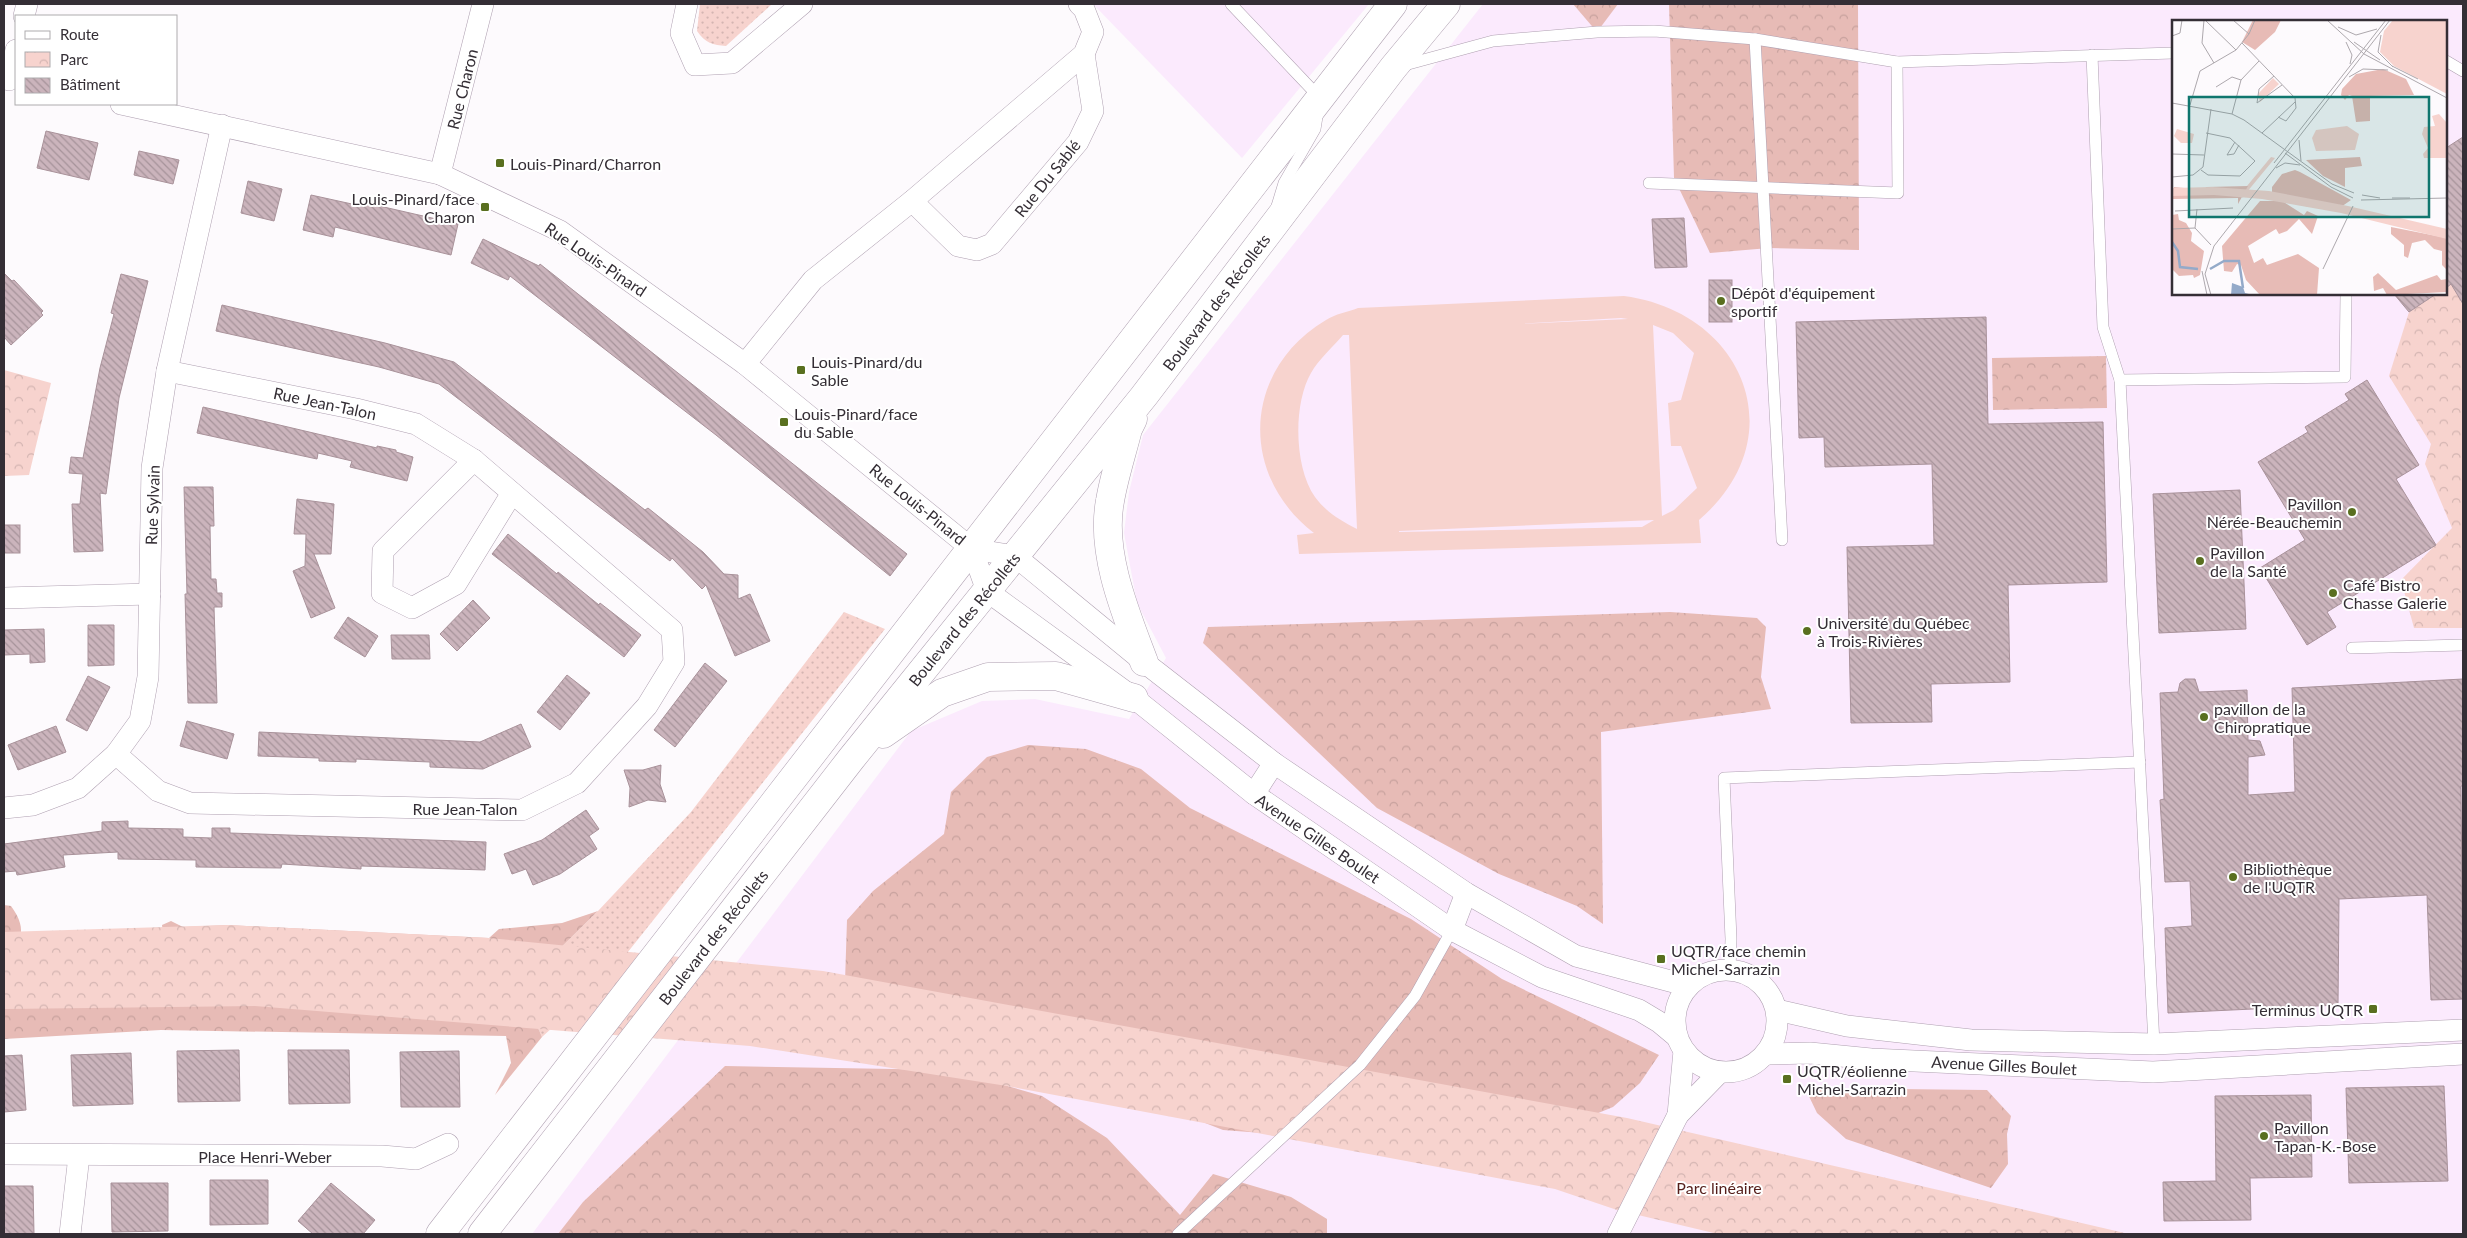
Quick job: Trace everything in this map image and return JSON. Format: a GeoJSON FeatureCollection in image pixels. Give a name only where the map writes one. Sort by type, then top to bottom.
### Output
{"type":"FeatureCollection","features":[{"type":"Feature","properties":{"kind":"main road","name":"Boulevard des Récollets"},"geometry":{"type":"LineString","coordinates":[[440,1234],[1393,4]]}},
{"type":"Feature","properties":{"kind":"main road","name":"Boulevard des Récollets"},"geometry":{"type":"LineString","coordinates":[[482,1234],[851,759],[1144,396],[1393,68],[1446,4]]}},
{"type":"Feature","properties":{"kind":"main road"},"geometry":{"type":"LineString","coordinates":[[1144,396],[1128,430],[1110,502],[1110,539],[1118,592],[1144,662]]}},
{"type":"Feature","properties":{"kind":"main road"},"geometry":{"type":"LineString","coordinates":[[851,759],[942,693],[988,677],[1056,676],[1134,698]]}},
{"type":"Feature","properties":{"kind":"street","name":"Rue Charon"},"geometry":{"type":"LineString","coordinates":[[440,174],[483,4]]}},
{"type":"Feature","properties":{"kind":"street"},"geometry":{"type":"LineString","coordinates":[[687,4],[681,33],[695,65],[732,62],[802,4]]}},
{"type":"Feature","properties":{"kind":"street"},"geometry":{"type":"LineString","coordinates":[[745,364],[813,280],[912,201],[1084,54],[1093,32],[1084,9],[1079,4]]}},
{"type":"Feature","properties":{"kind":"street","name":"Rue Du Sablé"},"geometry":{"type":"LineString","coordinates":[[912,201],[958,246],[977,250],[992,244],[1078,142],[1093,111],[1084,54]]}},
{"type":"Feature","properties":{"kind":"street"},"geometry":{"type":"LineString","coordinates":[[10,80],[15,55]]}},
{"type":"Feature","properties":{"kind":"street","name":"Rue Louis-Pinard"},"geometry":{"type":"LineString","coordinates":[[126,105],[440,174],[560,231],[745,364],[972,549],[1015,556]]}},
{"type":"Feature","properties":{"kind":"street","name":"Rue Sylvain"},"geometry":{"type":"LineString","coordinates":[[4,808],[33,805],[78,788],[116,754],[140,721],[148,677],[152,468],[168,371],[222,125]]}},
{"type":"Feature","properties":{"kind":"street","name":"Rue Jean-Talon"},"geometry":{"type":"LineString","coordinates":[[116,754],[158,791],[190,803],[522,810],[577,783],[647,706],[674,662],[672,630],[474,460],[416,424],[356,409],[168,371]]}},
{"type":"Feature","properties":{"kind":"street"},"geometry":{"type":"LineString","coordinates":[[474,460],[383,551],[382,593],[412,608],[456,584],[512,493]]}},
{"type":"Feature","properties":{"kind":"street","name":"Rue Louis-Pinard"},"geometry":{"type":"LineString","coordinates":[[972,549],[987,591]]}},
{"type":"Feature","properties":{"kind":"street"},"geometry":{"type":"LineString","coordinates":[[1015,556],[1144,662],[1274,763],[1466,893],[1576,956],[1688,986]]}},
{"type":"Feature","properties":{"kind":"street","name":"Avenue Gilles Boulet"},"geometry":{"type":"LineString","coordinates":[[987,591],[1134,698],[1254,794],[1452,930],[1542,977],[1639,1010],[1659,1022],[1681,1044],[1696,1063],[1710,1070],[1720,1072],[1741,1071],[1755,1064],[1766,1054],[1774,1040],[1778,1025],[1777,1010],[1847,1026],[1971,1040],[2154,1044],[2463,1030]]}},
{"type":"Feature","properties":{"kind":"street"},"geometry":{"type":"LineString","coordinates":[[4,598],[150,594]]}},
{"type":"Feature","properties":{"kind":"street"},"geometry":{"type":"LineString","coordinates":[[1254,794],[1274,763]]}},
{"type":"Feature","properties":{"kind":"street"},"geometry":{"type":"LineString","coordinates":[[1452,930],[1466,893]]}},
{"type":"Feature","properties":{"kind":"street"},"geometry":{"type":"LineString","coordinates":[[1678,1115],[1681,1044],[1675,1024],[1676,1010],[1688,986],[1700,977],[1715,971],[1730,970],[1746,974],[1760,982],[1771,995],[1777,1010]]}},
{"type":"Feature","properties":{"kind":"street"},"geometry":{"type":"LineString","coordinates":[[2153,1072],[2154,1044]]}},
{"type":"Feature","properties":{"kind":"street","name":"Avenue Gilles Boulet"},"geometry":{"type":"LineString","coordinates":[[1766,1054],[1810,1053],[1871,1059],[2153,1072],[2463,1054]]}},
{"type":"Feature","properties":{"kind":"street"},"geometry":{"type":"LineString","coordinates":[[1618,1234],[1678,1115],[1720,1072]]}},
{"type":"Feature","properties":{"kind":"street","name":"Place Henri-Weber"},"geometry":{"type":"LineString","coordinates":[[4,1154],[79,1156],[382,1156],[416,1159],[448,1144]]}},
{"type":"Feature","properties":{"kind":"street"},"geometry":{"type":"LineString","coordinates":[[70,1234],[79,1156]]}},
{"type":"Feature","properties":{"kind":"lane"},"geometry":{"type":"LineString","coordinates":[[1231,4],[1320,98],[1315,129],[1284,183],[1269,231]]}},
{"type":"Feature","properties":{"kind":"lane"},"geometry":{"type":"LineString","coordinates":[[1393,68],[1493,42],[1597,32],[1654,31],[1755,39],[1897,62],[2172,52]]}},
{"type":"Feature","properties":{"kind":"lane"},"geometry":{"type":"LineString","coordinates":[[1755,39],[1782,540]]}},
{"type":"Feature","properties":{"kind":"lane"},"geometry":{"type":"LineString","coordinates":[[2092,55],[2103,327],[2120,380],[2154,1044]]}},
{"type":"Feature","properties":{"kind":"lane"},"geometry":{"type":"LineString","coordinates":[[1649,183],[1898,193],[1897,62]]}},
{"type":"Feature","properties":{"kind":"lane"},"geometry":{"type":"LineString","coordinates":[[2447,62],[2463,71]]}},
{"type":"Feature","properties":{"kind":"lane"},"geometry":{"type":"LineString","coordinates":[[2120,380],[2346,377],[2346,295]]}},
{"type":"Feature","properties":{"kind":"lane"},"geometry":{"type":"LineString","coordinates":[[2352,648],[2463,645]]}},
{"type":"Feature","properties":{"kind":"lane"},"geometry":{"type":"LineString","coordinates":[[1730,970],[1731,938],[1724,778],[2140,762]]}},
{"type":"Feature","properties":{"kind":"lane"},"geometry":{"type":"LineString","coordinates":[[1178,1234],[1360,1065],[1415,996],[1452,930]]}},
{"type":"Feature","properties":{"kind":"shaded area"},"geometry":{"type":"Polygon","coordinates":[[[1093,4],[1369,4],[1242,158],[1093,4]]]}},
{"type":"Feature","properties":{"kind":"shaded area","name":"Université du Québec à Trois-Rivières"},"geometry":{"type":"Polygon","coordinates":[[[1483,4],[2463,4],[2463,1234],[532,1234],[911,731],[982,701],[1035,699],[1129,719],[1166,658],[1137,603],[1124,533],[1129,492],[1143,435],[1483,4]]]}},
{"type":"Feature","properties":{"kind":"green space"},"geometry":{"type":"Polygon","coordinates":[[[700,4],[772,4],[726,46],[710,43],[697,31],[700,4]]]}},
{"type":"Feature","properties":{"kind":"green space"},"geometry":{"type":"Polygon","coordinates":[[[1573,4],[1618,4],[1597,32],[1573,4]]]}},
{"type":"Feature","properties":{"kind":"green space"},"geometry":{"type":"Polygon","coordinates":[[[1669,4],[1858,4],[1859,250],[1769,248],[1710,253],[1674,178],[1669,4]]]}},
{"type":"Feature","properties":{"kind":"green space"},"geometry":{"type":"Polygon","coordinates":[[[2451,284],[2463,304],[2463,628],[2414,628],[2401,580],[2452,528],[2425,464],[2431,444],[2389,376],[2409,312],[2434,295],[2447,295],[2447,287],[2451,284]]]}},
{"type":"Feature","properties":{"kind":"green space"},"geometry":{"type":"Polygon","coordinates":[[[1624,296],[1666,307],[1700,326],[1726,352],[1743,383],[1750,417],[1745,452],[1729,487],[1699,520],[1701,543],[1299,554],[1297,535],[1314,533],[1289,509],[1272,482],[1263,453],[1260,423],[1266,394],[1278,366],[1299,341],[1326,320],[1358,308],[1624,296]],[[1621,318],[1516,324],[1628,319],[1621,318]],[[1653,325],[1662,516],[1674,510],[1697,488],[1681,446],[1671,446],[1668,403],[1681,400],[1694,353],[1673,333],[1653,325]],[[1343,335],[1311,373],[1301,401],[1298,435],[1303,469],[1315,497],[1324,507],[1334,516],[1357,529],[1349,335],[1343,335]],[[1654,520],[1399,531],[1642,527],[1654,520]]]}},
{"type":"Feature","properties":{"kind":"green space"},"geometry":{"type":"Polygon","coordinates":[[[2106,356],[2107,408],[1993,410],[1992,358],[2106,356]]]}},
{"type":"Feature","properties":{"kind":"green space"},"geometry":{"type":"Polygon","coordinates":[[[4,370],[51,383],[29,475],[4,476],[4,370]]]}},
{"type":"Feature","properties":{"kind":"green space"},"geometry":{"type":"Polygon","coordinates":[[[844,612],[885,629],[608,977],[542,1037],[528,1005],[537,971],[598,911],[691,812],[844,612]]]}},
{"type":"Feature","properties":{"kind":"green space"},"geometry":{"type":"Polygon","coordinates":[[[1670,612],[1757,618],[1766,627],[1761,677],[1771,709],[1601,732],[1603,924],[1577,906],[1499,874],[1377,808],[1203,643],[1208,627],[1670,612]]]}},
{"type":"Feature","properties":{"kind":"green space"},"geometry":{"type":"Polygon","coordinates":[[[1028,745],[1086,749],[1141,769],[1190,808],[1411,919],[1502,979],[1659,1055],[1640,1083],[1613,1107],[1564,1127],[1312,1137],[1223,1130],[845,982],[847,920],[873,891],[944,834],[951,792],[987,757],[1028,745]]]}},
{"type":"Feature","properties":{"kind":"green space"},"geometry":{"type":"Polygon","coordinates":[[[4,905],[11,906],[17,915],[21,930],[18,944],[4,967],[4,905]]]}},
{"type":"Feature","properties":{"kind":"green space"},"geometry":{"type":"Polygon","coordinates":[[[598,911],[537,971],[528,1005],[542,1037],[495,1095],[511,1063],[506,1036],[161,1030],[4,1039],[4,987],[163,934],[162,925],[171,921],[183,927],[228,925],[489,938],[499,929],[562,923],[598,911]]]}},
{"type":"Feature","properties":{"kind":"green space","name":"Parc linéaire"},"geometry":{"type":"Polygon","coordinates":[[[228,925],[489,938],[823,971],[1627,1118],[2129,1234],[1718,1234],[1617,1210],[1555,1189],[1007,1086],[750,1046],[255,1006],[4,1009],[4,932],[228,925]]]}},
{"type":"Feature","properties":{"kind":"green space"},"geometry":{"type":"Polygon","coordinates":[[[725,1066],[953,1070],[1042,1096],[1107,1138],[1180,1215],[1213,1174],[1291,1197],[1327,1219],[1327,1234],[558,1234],[583,1202],[725,1066]]]}},
{"type":"Feature","properties":{"kind":"green space"},"geometry":{"type":"Polygon","coordinates":[[[1805,1088],[1987,1090],[2011,1116],[2007,1134],[2008,1164],[1991,1188],[1846,1139],[1817,1113],[1805,1088]]]}},
{"type":"Feature","properties":{"kind":"building"},"geometry":{"type":"Polygon","coordinates":[[[46,131],[98,143],[89,180],[37,168],[46,131]]]}},
{"type":"Feature","properties":{"kind":"building"},"geometry":{"type":"Polygon","coordinates":[[[2463,137],[2463,304],[2451,284],[2447,287],[2447,147],[2463,137]]]}},
{"type":"Feature","properties":{"kind":"building"},"geometry":{"type":"Polygon","coordinates":[[[139,151],[179,160],[173,184],[134,175],[139,151]]]}},
{"type":"Feature","properties":{"kind":"building"},"geometry":{"type":"Polygon","coordinates":[[[248,181],[282,189],[274,221],[241,213],[248,181]]]}},
{"type":"Feature","properties":{"kind":"building"},"geometry":{"type":"Polygon","coordinates":[[[311,195],[361,206],[362,202],[458,224],[451,255],[335,227],[333,237],[303,230],[311,195]]]}},
{"type":"Feature","properties":{"kind":"building"},"geometry":{"type":"Polygon","coordinates":[[[1684,218],[1687,267],[1655,268],[1652,219],[1684,218]]]}},
{"type":"Feature","properties":{"kind":"building"},"geometry":{"type":"Polygon","coordinates":[[[483,239],[539,266],[540,264],[907,554],[890,576],[716,435],[510,276],[508,280],[471,263],[483,239]]]}},
{"type":"Feature","properties":{"kind":"building"},"geometry":{"type":"Polygon","coordinates":[[[4,273],[12,281],[14,280],[43,311],[41,313],[43,315],[11,345],[4,337],[4,273]]]}},
{"type":"Feature","properties":{"kind":"building"},"geometry":{"type":"Polygon","coordinates":[[[121,274],[148,281],[119,398],[106,494],[100,493],[103,551],[74,552],[72,504],[80,504],[83,474],[69,473],[71,457],[83,458],[100,368],[114,314],[111,313],[121,274]]]}},
{"type":"Feature","properties":{"kind":"building","name":"Dépôt d'équipement sportif"},"geometry":{"type":"Polygon","coordinates":[[[1709,280],[1732,280],[1732,322],[1709,322],[1709,280]]]}},
{"type":"Feature","properties":{"kind":"building"},"geometry":{"type":"Polygon","coordinates":[[[2395,295],[2434,295],[2409,312],[2395,295]]]}},
{"type":"Feature","properties":{"kind":"building"},"geometry":{"type":"Polygon","coordinates":[[[222,305],[385,343],[454,362],[645,510],[648,508],[703,552],[724,574],[738,575],[738,599],[750,594],[770,641],[735,656],[706,585],[702,589],[672,558],[670,561],[439,384],[379,367],[216,331],[222,305]]]}},
{"type":"Feature","properties":{"kind":"building"},"geometry":{"type":"Polygon","coordinates":[[[1986,317],[1988,424],[2103,422],[2107,582],[2008,585],[2010,682],[1931,684],[1932,722],[1851,723],[1847,547],[1934,545],[1932,464],[1825,467],[1824,437],[1799,438],[1796,322],[1986,317]]]}},
{"type":"Feature","properties":{"kind":"building","name":"Pavillon Nérée-Beauchemin"},"geometry":{"type":"Polygon","coordinates":[[[2367,380],[2419,465],[2396,479],[2436,545],[2327,612],[2336,627],[2307,645],[2260,568],[2305,540],[2258,462],[2308,432],[2305,427],[2349,400],[2345,394],[2367,380]]]}},
{"type":"Feature","properties":{"kind":"building"},"geometry":{"type":"Polygon","coordinates":[[[203,407],[377,448],[377,446],[396,450],[396,452],[413,457],[407,481],[350,467],[352,461],[318,453],[317,459],[197,433],[203,407]]]}},
{"type":"Feature","properties":{"kind":"building"},"geometry":{"type":"Polygon","coordinates":[[[184,487],[213,487],[214,526],[210,526],[211,579],[216,579],[217,593],[222,593],[222,607],[214,607],[217,703],[188,703],[184,487]]]}},
{"type":"Feature","properties":{"kind":"building","name":"Pavillon de la Santé"},"geometry":{"type":"Polygon","coordinates":[[[2240,490],[2246,629],[2159,633],[2153,494],[2240,490]]]}},
{"type":"Feature","properties":{"kind":"building"},"geometry":{"type":"Polygon","coordinates":[[[297,499],[334,504],[331,554],[314,554],[335,608],[311,618],[293,571],[305,566],[306,534],[294,534],[297,499]]]}},
{"type":"Feature","properties":{"kind":"building"},"geometry":{"type":"Polygon","coordinates":[[[4,525],[20,525],[20,553],[4,553],[4,525]]]}},
{"type":"Feature","properties":{"kind":"building"},"geometry":{"type":"Polygon","coordinates":[[[508,534],[557,574],[558,572],[641,635],[624,657],[492,554],[508,534]]]}},
{"type":"Feature","properties":{"kind":"building"},"geometry":{"type":"Polygon","coordinates":[[[473,600],[490,618],[457,651],[440,634],[473,600]]]}},
{"type":"Feature","properties":{"kind":"building"},"geometry":{"type":"Polygon","coordinates":[[[348,617],[378,636],[365,657],[334,638],[348,617]]]}},
{"type":"Feature","properties":{"kind":"building"},"geometry":{"type":"Polygon","coordinates":[[[88,625],[114,625],[114,665],[88,666],[88,625]]]}},
{"type":"Feature","properties":{"kind":"building"},"geometry":{"type":"Polygon","coordinates":[[[44,629],[45,662],[30,663],[30,654],[4,655],[4,630],[44,629]]]}},
{"type":"Feature","properties":{"kind":"building"},"geometry":{"type":"Polygon","coordinates":[[[391,635],[429,635],[430,659],[392,659],[391,635]]]}},
{"type":"Feature","properties":{"kind":"building"},"geometry":{"type":"Polygon","coordinates":[[[705,663],[727,681],[675,747],[654,730],[705,663]]]}},
{"type":"Feature","properties":{"kind":"building"},"geometry":{"type":"Polygon","coordinates":[[[567,675],[590,693],[560,730],[537,712],[567,675]]]}},
{"type":"Feature","properties":{"kind":"building"},"geometry":{"type":"Polygon","coordinates":[[[88,676],[110,687],[87,731],[66,720],[88,676]]]}},
{"type":"Feature","properties":{"kind":"building"},"geometry":{"type":"Polygon","coordinates":[[[2185,679],[2195,679],[2199,692],[2247,690],[2248,740],[2260,741],[2265,755],[2248,757],[2248,795],[2295,792],[2292,688],[2463,679],[2463,786],[2461,786],[2463,999],[2431,1000],[2427,895],[2339,899],[2338,1005],[2168,1013],[2165,928],[2192,926],[2190,881],[2165,882],[2160,800],[2164,799],[2160,693],[2178,692],[2180,683],[2185,679]]]}},
{"type":"Feature","properties":{"kind":"building"},"geometry":{"type":"Polygon","coordinates":[[[187,721],[234,734],[227,759],[180,746],[187,721]]]}},
{"type":"Feature","properties":{"kind":"building"},"geometry":{"type":"Polygon","coordinates":[[[521,724],[531,747],[483,769],[430,767],[430,762],[356,759],[356,762],[319,761],[319,758],[258,756],[259,732],[480,742],[521,724]]]}},
{"type":"Feature","properties":{"kind":"building"},"geometry":{"type":"Polygon","coordinates":[[[56,726],[66,752],[18,770],[8,745],[56,726]]]}},
{"type":"Feature","properties":{"kind":"building"},"geometry":{"type":"Polygon","coordinates":[[[661,765],[660,784],[666,802],[648,800],[629,807],[630,788],[624,770],[643,770],[661,765]]]}},
{"type":"Feature","properties":{"kind":"building"},"geometry":{"type":"Polygon","coordinates":[[[586,810],[599,829],[589,836],[597,849],[560,874],[533,885],[526,869],[512,874],[504,854],[542,840],[586,810]]]}},
{"type":"Feature","properties":{"kind":"building"},"geometry":{"type":"Polygon","coordinates":[[[128,821],[128,828],[183,829],[183,837],[212,838],[212,828],[230,828],[230,833],[486,842],[485,870],[361,866],[361,869],[282,864],[281,868],[196,867],[196,860],[118,859],[118,852],[63,855],[65,867],[17,875],[16,871],[4,872],[4,844],[102,831],[102,822],[128,821]]]}},
{"type":"Feature","properties":{"kind":"building"},"geometry":{"type":"Polygon","coordinates":[[[239,1050],[240,1101],[178,1102],[177,1051],[239,1050]]]}},
{"type":"Feature","properties":{"kind":"building"},"geometry":{"type":"Polygon","coordinates":[[[288,1050],[349,1050],[350,1103],[289,1104],[288,1050]]]}},
{"type":"Feature","properties":{"kind":"building"},"geometry":{"type":"Polygon","coordinates":[[[459,1051],[460,1107],[401,1107],[400,1052],[459,1051]]]}},
{"type":"Feature","properties":{"kind":"building"},"geometry":{"type":"Polygon","coordinates":[[[131,1053],[133,1104],[73,1106],[71,1055],[131,1053]]]}},
{"type":"Feature","properties":{"kind":"building"},"geometry":{"type":"Polygon","coordinates":[[[22,1055],[26,1110],[4,1112],[4,1056],[22,1055]]]}},
{"type":"Feature","properties":{"kind":"building"},"geometry":{"type":"Polygon","coordinates":[[[2444,1086],[2448,1181],[2349,1183],[2346,1088],[2444,1086]]]}},
{"type":"Feature","properties":{"kind":"building","name":"Pavillon Tapan-K.-Bose"},"geometry":{"type":"Polygon","coordinates":[[[2311,1095],[2312,1177],[2250,1178],[2251,1220],[2164,1221],[2163,1182],[2216,1181],[2215,1096],[2311,1095]]]}},
{"type":"Feature","properties":{"kind":"building"},"geometry":{"type":"Polygon","coordinates":[[[210,1180],[268,1180],[268,1224],[210,1225],[210,1180]]]}},
{"type":"Feature","properties":{"kind":"building"},"geometry":{"type":"Polygon","coordinates":[[[111,1183],[168,1183],[168,1231],[112,1232],[111,1183]]]}},
{"type":"Feature","properties":{"kind":"building"},"geometry":{"type":"Polygon","coordinates":[[[331,1183],[375,1220],[363,1234],[313,1234],[298,1221],[331,1183]]]}},
{"type":"Feature","properties":{"kind":"building"},"geometry":{"type":"Polygon","coordinates":[[[4,1186],[33,1186],[34,1234],[4,1234],[4,1186]]]}},
{"type":"Feature","properties":{"kind":"place","name":"Louis-Pinard/Charron"},"geometry":{"type":"Point","coordinates":[500,163]}},
{"type":"Feature","properties":{"kind":"place","name":"Louis-Pinard/face Charon"},"geometry":{"type":"Point","coordinates":[485,207]}},
{"type":"Feature","properties":{"kind":"place","name":"Dépôt d'équipement sportif"},"geometry":{"type":"Point","coordinates":[1721,301]}},
{"type":"Feature","properties":{"kind":"place","name":"Louis-Pinard/du Sable"},"geometry":{"type":"Point","coordinates":[801,370]}},
{"type":"Feature","properties":{"kind":"place","name":"Louis-Pinard/face du Sable"},"geometry":{"type":"Point","coordinates":[784,422]}},
{"type":"Feature","properties":{"kind":"place","name":"Pavillon Nérée-Beauchemin"},"geometry":{"type":"Point","coordinates":[2352,512]}},
{"type":"Feature","properties":{"kind":"place","name":"Pavillon de la Santé"},"geometry":{"type":"Point","coordinates":[2200,561]}},
{"type":"Feature","properties":{"kind":"place","name":"Café Bistro Chasse Galerie"},"geometry":{"type":"Point","coordinates":[2333,593]}},
{"type":"Feature","properties":{"kind":"place","name":"Université du Québec à Trois-Rivières"},"geometry":{"type":"Point","coordinates":[1807,631]}},
{"type":"Feature","properties":{"kind":"place","name":"pavillon de la Chiropratique"},"geometry":{"type":"Point","coordinates":[2204,717]}},
{"type":"Feature","properties":{"kind":"place","name":"Bibliothèque de l'UQTR"},"geometry":{"type":"Point","coordinates":[2233,877]}},
{"type":"Feature","properties":{"kind":"place","name":"UQTR/face chemin Michel-Sarrazin"},"geometry":{"type":"Point","coordinates":[1661,959]}},
{"type":"Feature","properties":{"kind":"place","name":"Terminus UQTR"},"geometry":{"type":"Point","coordinates":[2373,1009]}},
{"type":"Feature","properties":{"kind":"place","name":"UQTR/éolienne Michel-Sarrazin"},"geometry":{"type":"Point","coordinates":[1787,1079]}},
{"type":"Feature","properties":{"kind":"place","name":"Pavillon Tapan-K.-Bose"},"geometry":{"type":"Point","coordinates":[2264,1136]}}]}
